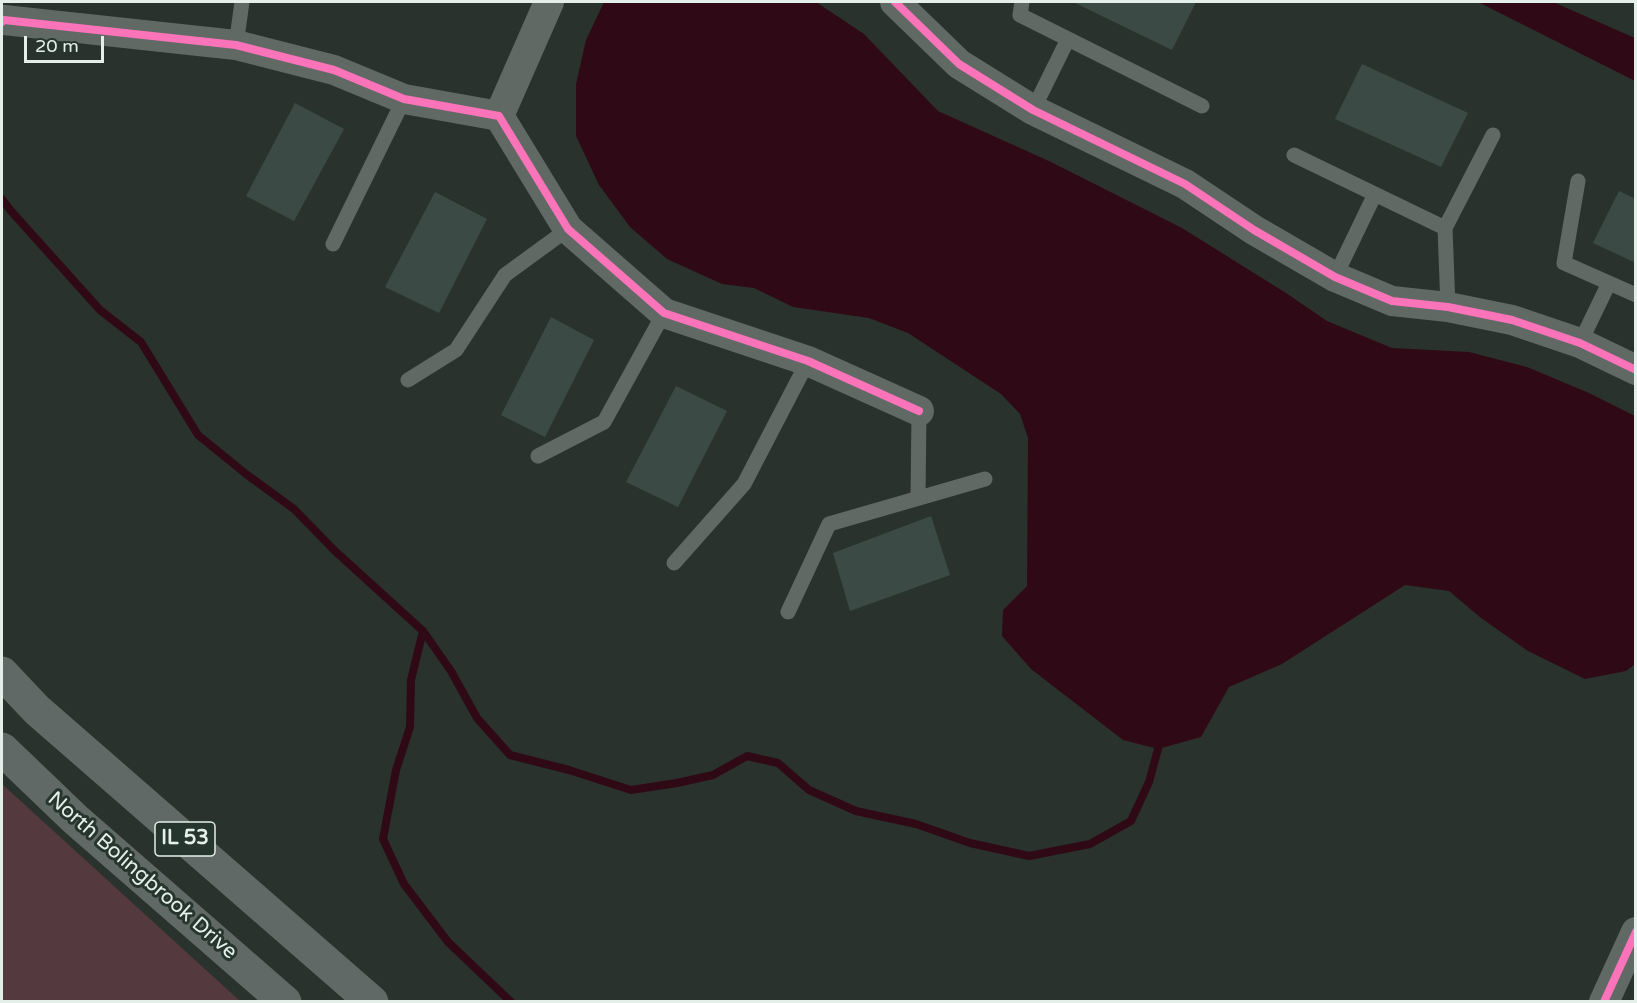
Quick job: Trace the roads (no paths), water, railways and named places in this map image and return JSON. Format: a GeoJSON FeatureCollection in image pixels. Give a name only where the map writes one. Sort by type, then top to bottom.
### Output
{"type":"FeatureCollection","features":[{"type":"Feature","properties":{"kind":"main road","name":"IL 53"},"geometry":{"type":"LineString","coordinates":[[2,673],[38,710],[372,1002]]}},
{"type":"Feature","properties":{"kind":"main road","name":"North Bolingbrook Drive"},"geometry":{"type":"LineString","coordinates":[[2,749],[75,819],[285,1002]]}},
{"type":"Feature","properties":{"kind":"street"},"geometry":{"type":"LineString","coordinates":[[500,116],[549,2]]}},
{"type":"Feature","properties":{"kind":"street"},"geometry":{"type":"LineString","coordinates":[[895,2],[959,64],[1033,110],[1185,184],[1254,230],[1335,277],[1392,301],[1448,307],[1512,320],[1580,343],[1635,370]]}},
{"type":"Feature","properties":{"kind":"street"},"geometry":{"type":"LineString","coordinates":[[6,15],[236,45],[334,70],[404,99],[500,116],[568,229],[664,313],[808,361],[919,411]]}},
{"type":"Feature","properties":{"kind":"street"},"geometry":{"type":"LineString","coordinates":[[1604,1002],[1635,932]]}},
{"type":"Feature","properties":{"kind":"lane"},"geometry":{"type":"LineString","coordinates":[[236,45],[242,2]]}},
{"type":"Feature","properties":{"kind":"lane"},"geometry":{"type":"LineString","coordinates":[[1022,2],[1020,15],[1202,106]]}},
{"type":"Feature","properties":{"kind":"lane"},"geometry":{"type":"LineString","coordinates":[[1033,110],[1068,39]]}},
{"type":"Feature","properties":{"kind":"lane"},"geometry":{"type":"LineString","coordinates":[[333,244],[404,99]]}},
{"type":"Feature","properties":{"kind":"lane"},"geometry":{"type":"LineString","coordinates":[[1448,307],[1445,228],[1493,135]]}},
{"type":"Feature","properties":{"kind":"lane"},"geometry":{"type":"LineString","coordinates":[[1294,155],[1445,228]]}},
{"type":"Feature","properties":{"kind":"lane"},"geometry":{"type":"LineString","coordinates":[[1578,181],[1564,262],[1635,295]]}},
{"type":"Feature","properties":{"kind":"lane"},"geometry":{"type":"LineString","coordinates":[[1335,277],[1375,194]]}},
{"type":"Feature","properties":{"kind":"lane"},"geometry":{"type":"LineString","coordinates":[[408,380],[456,350],[505,275],[568,229]]}},
{"type":"Feature","properties":{"kind":"lane"},"geometry":{"type":"LineString","coordinates":[[1580,343],[1609,283]]}},
{"type":"Feature","properties":{"kind":"lane"},"geometry":{"type":"LineString","coordinates":[[538,456],[604,422],[664,313]]}},
{"type":"Feature","properties":{"kind":"lane"},"geometry":{"type":"LineString","coordinates":[[674,563],[744,484],[808,361]]}},
{"type":"Feature","properties":{"kind":"lane"},"geometry":{"type":"LineString","coordinates":[[918,498],[919,411]]}},
{"type":"Feature","properties":{"kind":"lane"},"geometry":{"type":"LineString","coordinates":[[788,612],[829,524],[985,479]]}},
{"type":"Feature","properties":{"kind":"waterway"},"geometry":{"type":"LineString","coordinates":[[2,199],[100,310],[141,342],[198,435],[294,509],[335,551],[423,631],[451,671],[477,718],[510,755],[569,770],[631,790],[713,775],[747,756],[778,763],[809,790],[856,811],[916,824],[970,843],[1029,856],[1090,844],[1131,821],[1149,782],[1158,749]]}},
{"type":"Feature","properties":{"kind":"waterway"},"geometry":{"type":"LineString","coordinates":[[423,631],[411,680],[410,727],[396,770],[383,839],[404,884],[448,942],[511,1002]]}}]}
